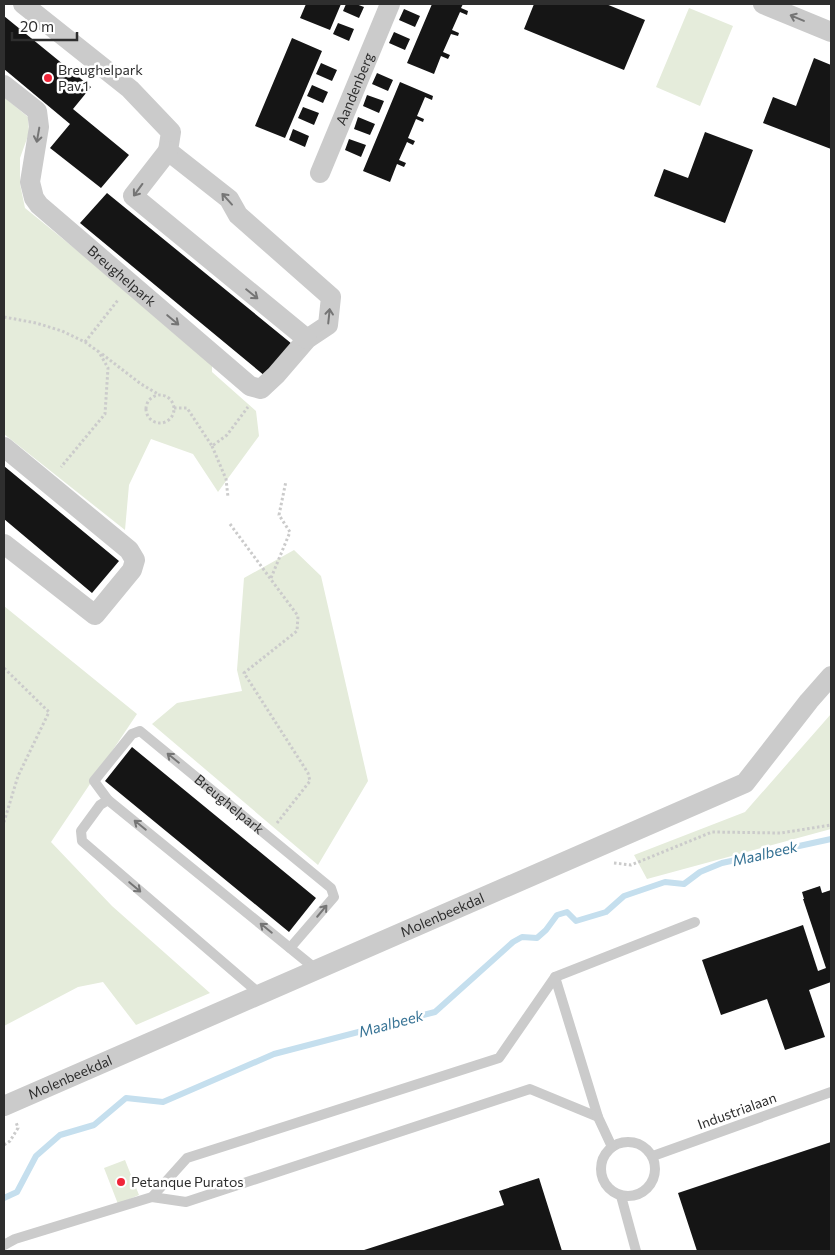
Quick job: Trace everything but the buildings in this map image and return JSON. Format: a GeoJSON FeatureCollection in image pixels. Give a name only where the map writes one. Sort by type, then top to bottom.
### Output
{"type":"FeatureCollection","features":[{"type":"Feature","properties":{"kind":"street"},"geometry":{"type":"LineString","coordinates":[[23,4],[130,89],[171,132],[168,151],[133,196],[307,338]]}},
{"type":"Feature","properties":{"kind":"street","name":"Aandenberg"},"geometry":{"type":"LineString","coordinates":[[320,173],[390,4]]}},
{"type":"Feature","properties":{"kind":"street"},"geometry":{"type":"LineString","coordinates":[[763,4],[831,32]]}},
{"type":"Feature","properties":{"kind":"street","name":"Breughelpark"},"geometry":{"type":"LineString","coordinates":[[4,85],[37,111],[39,127],[30,182],[34,198],[39,205],[250,386],[262,389]]}},
{"type":"Feature","properties":{"kind":"street"},"geometry":{"type":"LineString","coordinates":[[168,151],[229,199],[238,215],[331,297],[328,325],[307,338],[262,389]]}},
{"type":"Feature","properties":{"kind":"street"},"geometry":{"type":"LineString","coordinates":[[4,447],[129,550],[135,560],[132,570],[94,615],[4,544]]}},
{"type":"Feature","properties":{"kind":"street","name":"Molenbeekdal"},"geometry":{"type":"LineString","coordinates":[[7,1104],[745,783],[808,701],[831,676]]}},
{"type":"Feature","properties":{"kind":"lane","name":"Breughelpark"},"geometry":{"type":"LineString","coordinates":[[290,948],[334,897],[331,888],[140,731],[132,734],[94,781],[108,800],[317,970]]}},
{"type":"Feature","properties":{"kind":"lane"},"geometry":{"type":"LineString","coordinates":[[108,800],[100,805],[81,831],[82,841],[260,994]]}},
{"type":"Feature","properties":{"kind":"lane"},"geometry":{"type":"LineString","coordinates":[[152,1196],[186,1158],[499,1058],[555,977],[695,922]]}},
{"type":"Feature","properties":{"kind":"lane"},"geometry":{"type":"LineString","coordinates":[[555,977],[598,1117],[612,1146]]}},
{"type":"Feature","properties":{"kind":"lane"},"geometry":{"type":"LineString","coordinates":[[4,1245],[15,1239],[152,1196],[186,1202],[530,1089],[598,1117]]}},
{"type":"Feature","properties":{"kind":"lane","name":"Industrialaan"},"geometry":{"type":"LineString","coordinates":[[653,1156],[831,1092]]}},
{"type":"Feature","properties":{"kind":"lane"},"geometry":{"type":"LineString","coordinates":[[624,1142],[635,1142],[646,1148],[653,1156],[656,1166],[654,1178],[649,1187],[637,1195],[620,1196],[610,1191],[604,1183],[600,1172],[602,1159],[612,1146],[624,1142]]}},
{"type":"Feature","properties":{"kind":"lane"},"geometry":{"type":"LineString","coordinates":[[620,1196],[636,1251]]}},
{"type":"Feature","properties":{"kind":"path"},"geometry":{"type":"LineString","coordinates":[[85,342],[131,284]]}},
{"type":"Feature","properties":{"kind":"path"},"geometry":{"type":"LineString","coordinates":[[4,317],[36,323],[62,331],[85,342],[141,384],[169,398],[174,408],[171,418],[162,424],[150,420],[145,410],[148,400],[158,394]]}},
{"type":"Feature","properties":{"kind":"path"},"geometry":{"type":"LineString","coordinates":[[48,483],[105,414],[108,368],[100,352]]}},
{"type":"Feature","properties":{"kind":"path"},"geometry":{"type":"LineString","coordinates":[[212,446],[227,435],[262,389]]}},
{"type":"Feature","properties":{"kind":"path"},"geometry":{"type":"LineString","coordinates":[[174,408],[187,408],[212,446],[226,479],[228,497]]}},
{"type":"Feature","properties":{"kind":"path"},"geometry":{"type":"LineString","coordinates":[[271,579],[290,532],[279,515],[286,481]]}},
{"type":"Feature","properties":{"kind":"path"},"geometry":{"type":"LineString","coordinates":[[230,524],[298,616],[297,631],[244,672],[308,773],[310,781],[267,835]]}},
{"type":"Feature","properties":{"kind":"path"},"geometry":{"type":"LineString","coordinates":[[4,668],[49,712],[18,776],[4,822]]}},
{"type":"Feature","properties":{"kind":"path"},"geometry":{"type":"LineString","coordinates":[[608,863],[631,865],[712,832],[781,833],[831,825]]}},
{"type":"Feature","properties":{"kind":"green space"},"geometry":{"type":"Polygon","coordinates":[[[689,8],[733,26],[700,106],[656,87],[689,8]]]}},
{"type":"Feature","properties":{"kind":"green space"},"geometry":{"type":"Polygon","coordinates":[[[4,97],[28,117],[29,133],[20,158],[20,184],[25,208],[212,360],[212,372],[256,411],[259,436],[218,492],[193,454],[151,439],[129,485],[125,530],[4,434],[4,97]]]}},
{"type":"Feature","properties":{"kind":"green space"},"geometry":{"type":"Polygon","coordinates":[[[294,550],[321,576],[368,781],[318,865],[152,724],[177,703],[242,691],[237,670],[244,578],[294,550]]]}},
{"type":"Feature","properties":{"kind":"green space"},"geometry":{"type":"Polygon","coordinates":[[[4,606],[137,714],[51,842],[112,906],[210,993],[136,1025],[103,982],[78,987],[4,1026],[4,606]]]}},
{"type":"Feature","properties":{"kind":"green space"},"geometry":{"type":"Polygon","coordinates":[[[831,714],[831,829],[647,879],[634,855],[745,812],[831,714]]]}},
{"type":"Feature","properties":{"kind":"green space","name":"Petanque Puratos"},"geometry":{"type":"Polygon","coordinates":[[[125,1160],[139,1195],[118,1204],[104,1168],[125,1160]]]}},
{"type":"Feature","properties":{"kind":"waterway","name":"Maalbeek"},"geometry":{"type":"LineString","coordinates":[[4,1198],[17,1192],[36,1156],[60,1135],[94,1125],[126,1098],[163,1102],[274,1054],[435,1012],[513,942],[522,937],[537,938],[546,930],[557,915],[567,912],[576,921],[606,912],[624,896],[665,882],[684,884],[700,872],[722,863],[831,839]]}},
{"type":"Feature","properties":{"kind":"place","name":"Breughelpark Pav.1"},"geometry":{"type":"Point","coordinates":[48,78]}},
{"type":"Feature","properties":{"kind":"place","name":"Petanque Puratos"},"geometry":{"type":"Point","coordinates":[121,1182]}}]}
